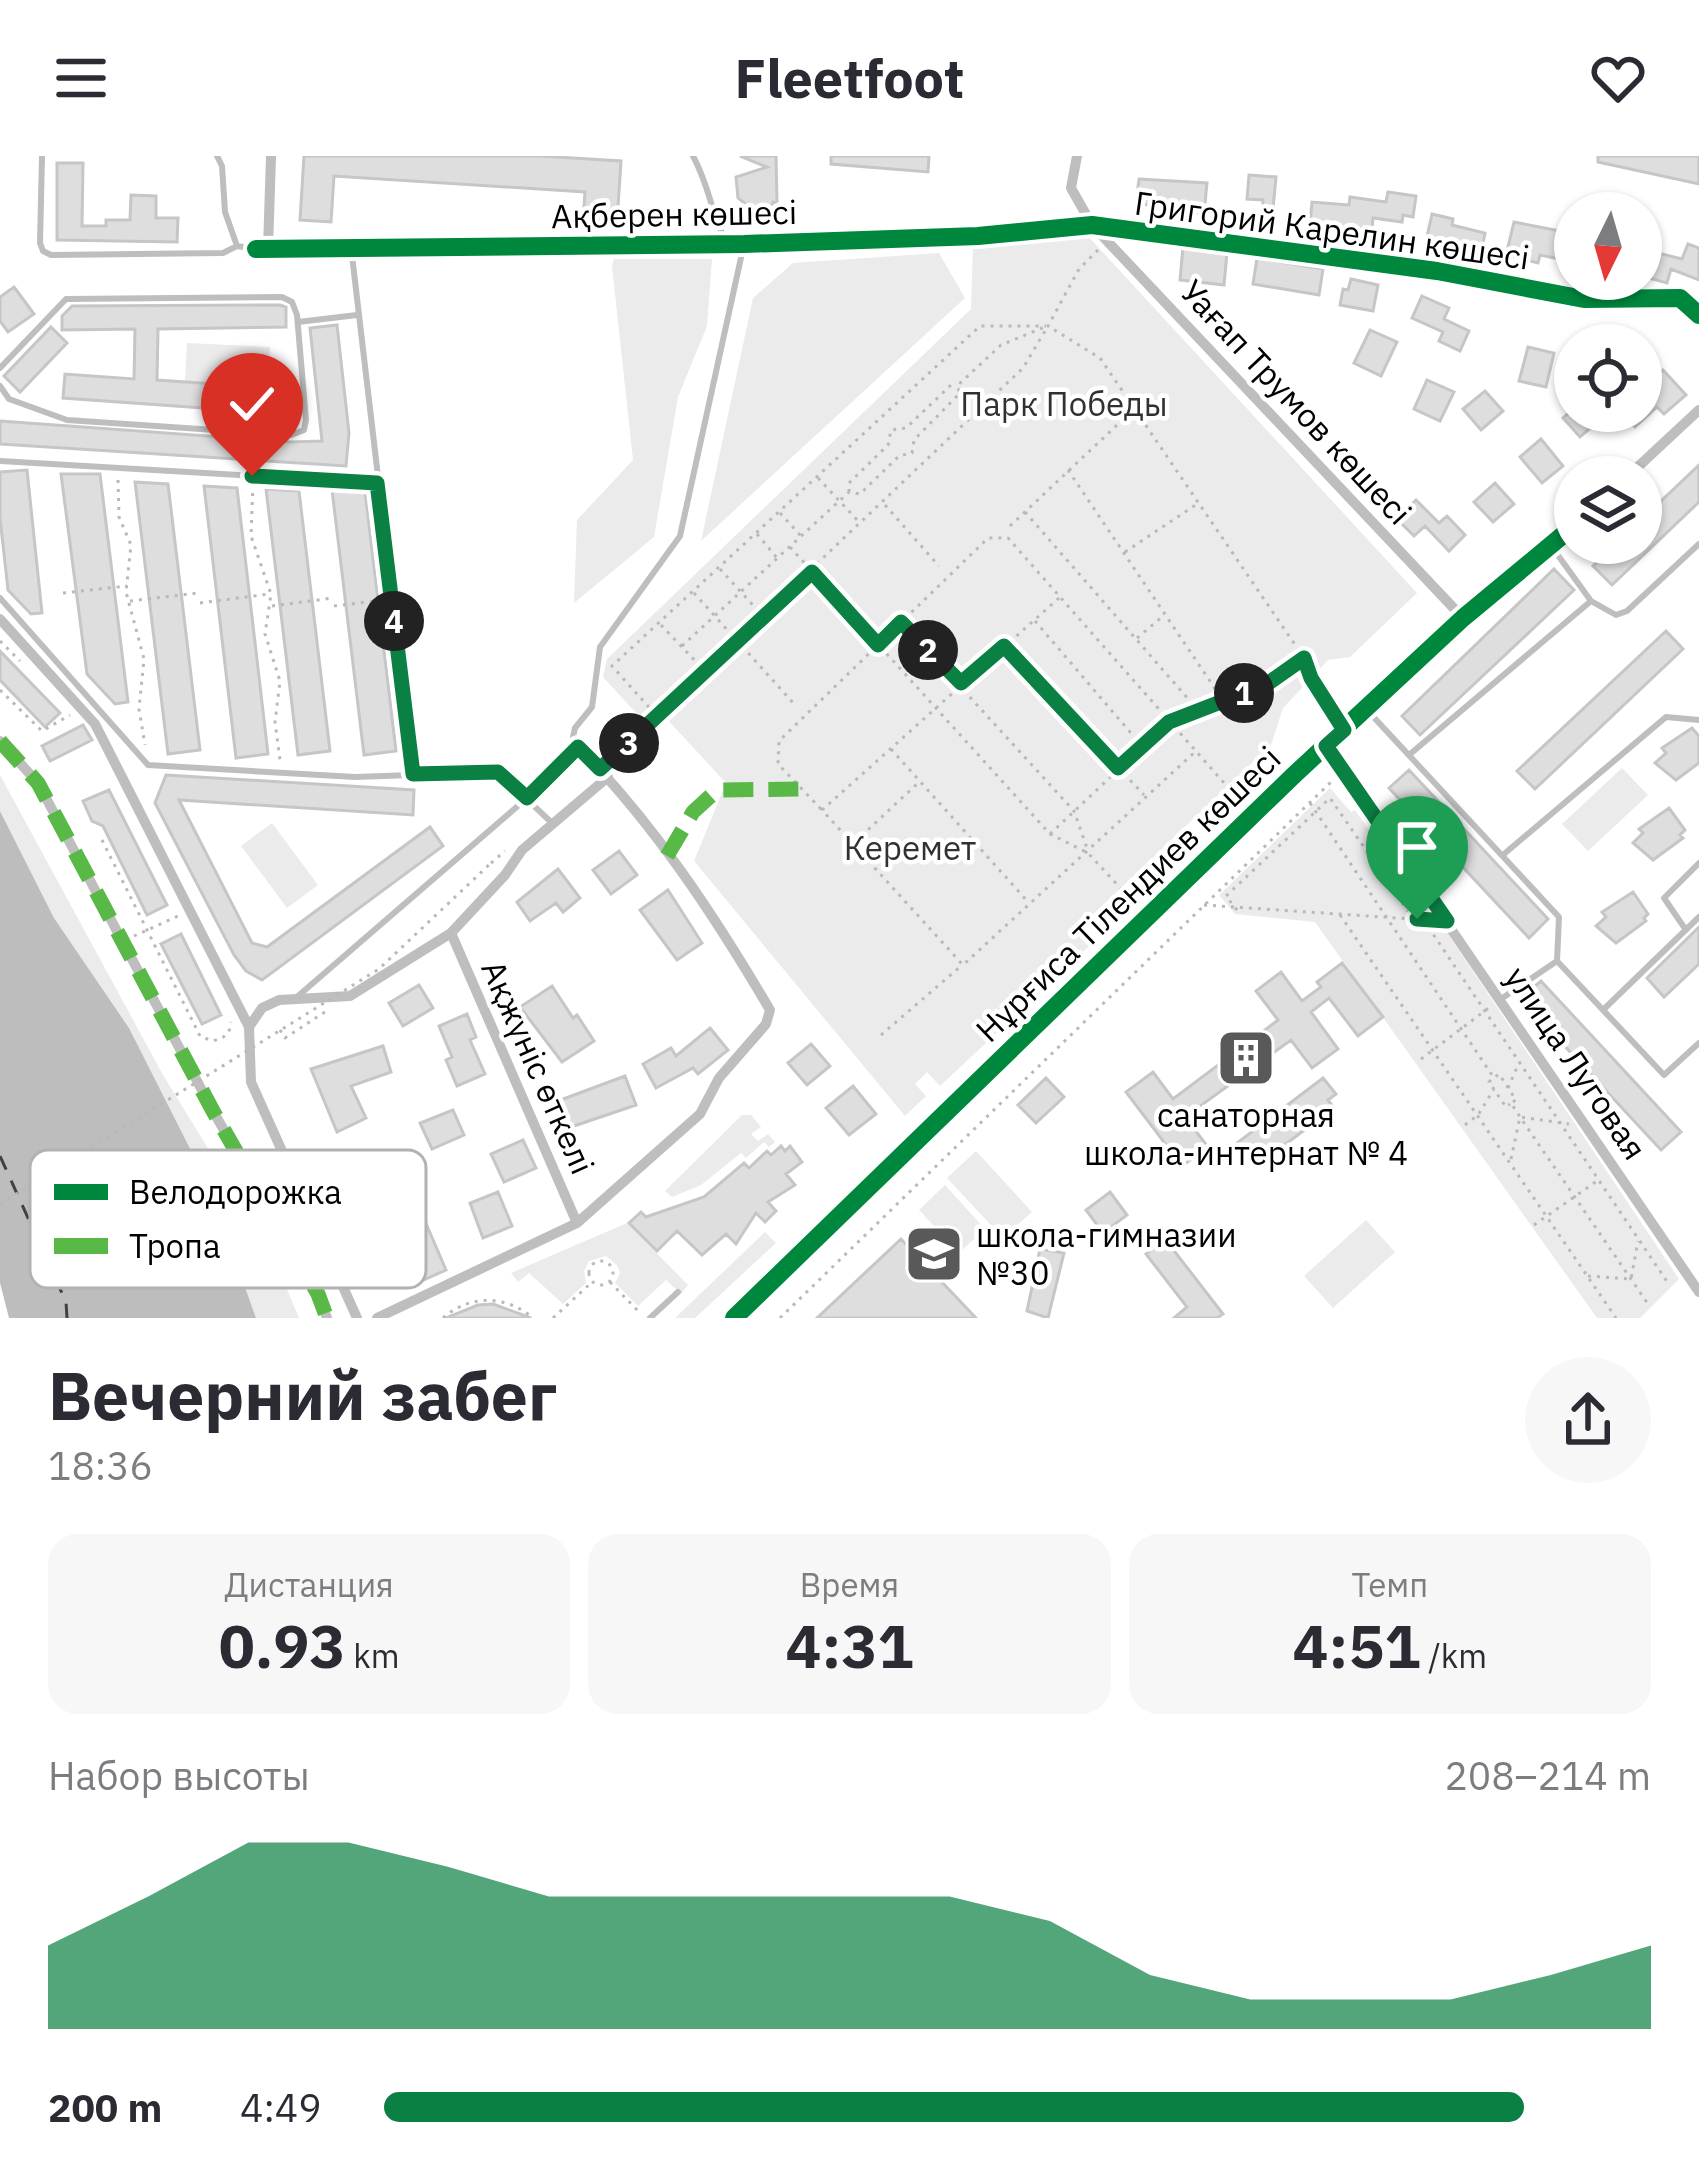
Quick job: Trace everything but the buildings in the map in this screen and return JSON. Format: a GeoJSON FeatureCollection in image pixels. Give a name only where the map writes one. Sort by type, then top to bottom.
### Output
{"type":"FeatureCollection","features":[{"type":"Feature","properties":{"kind":"street"},"geometry":{"type":"LineString","coordinates":[[262,249],[271,156]]}},
{"type":"Feature","properties":{"kind":"street","name":"Уағап Трумов көшесі"},"geometry":{"type":"LineString","coordinates":[[1077,156],[1072,188],[1092,225],[1463,618]]}},
{"type":"Feature","properties":{"kind":"street","name":"Ақберен көшесі"},"geometry":{"type":"LineString","coordinates":[[262,249],[744,244],[978,236],[1092,225]]}},
{"type":"Feature","properties":{"kind":"street","name":"Григорий Карелин көшесі"},"geometry":{"type":"LineString","coordinates":[[1092,225],[1437,272],[1584,299],[1680,298],[1699,315]]}},
{"type":"Feature","properties":{"kind":"street"},"geometry":{"type":"LineString","coordinates":[[1650,456],[1699,410]]}},
{"type":"Feature","properties":{"kind":"street","name":"Нұрғиса Тілендиев көшесі"},"geometry":{"type":"LineString","coordinates":[[734,1318],[1307,764],[1463,618],[1554,541]]}},
{"type":"Feature","properties":{"kind":"street"},"geometry":{"type":"LineString","coordinates":[[0,619],[95,724],[249,1027],[251,1082],[281,1150]]}},
{"type":"Feature","properties":{"kind":"street"},"geometry":{"type":"LineString","coordinates":[[0,741],[38,783],[235,1150]]}},
{"type":"Feature","properties":{"kind":"street","name":"улица Луговая"},"geometry":{"type":"LineString","coordinates":[[1326,746],[1447,921],[1496,1003],[1699,1292]]}},
{"type":"Feature","properties":{"kind":"street"},"geometry":{"type":"LineString","coordinates":[[377,1318],[577,1222],[700,1114],[718,1078],[766,1024],[770,1010],[737,954],[604,773],[578,747]]}},
{"type":"Feature","properties":{"kind":"street"},"geometry":{"type":"LineString","coordinates":[[249,1027],[262,1008],[298,996],[350,996],[451,933],[506,875],[522,850],[604,773]]}},
{"type":"Feature","properties":{"kind":"street","name":"Ақжүніс өткелі"},"geometry":{"type":"LineString","coordinates":[[451,933],[577,1222]]}},
{"type":"Feature","properties":{"kind":"street"},"geometry":{"type":"LineString","coordinates":[[315,1288],[327,1318]]}},
{"type":"Feature","properties":{"kind":"street"},"geometry":{"type":"LineString","coordinates":[[343,1288],[356,1318]]}},
{"type":"Feature","properties":{"kind":"lane"},"geometry":{"type":"LineString","coordinates":[[42,156],[40,243],[51,255],[223,254],[237,245],[262,249]]}},
{"type":"Feature","properties":{"kind":"lane"},"geometry":{"type":"LineString","coordinates":[[218,156],[225,212],[237,245]]}},
{"type":"Feature","properties":{"kind":"lane"},"geometry":{"type":"LineString","coordinates":[[693,156],[710,187],[716,224],[727,244]]}},
{"type":"Feature","properties":{"kind":"lane"},"geometry":{"type":"LineString","coordinates":[[298,996],[527,798],[578,747],[573,737],[592,707],[600,647],[680,536],[744,244]]}},
{"type":"Feature","properties":{"kind":"lane"},"geometry":{"type":"LineString","coordinates":[[351,248],[413,774]]}},
{"type":"Feature","properties":{"kind":"lane"},"geometry":{"type":"LineString","coordinates":[[0,368],[66,299],[281,297],[292,302],[298,322],[306,420],[304,430],[291,435],[67,420],[9,399],[0,386]]}},
{"type":"Feature","properties":{"kind":"lane"},"geometry":{"type":"LineString","coordinates":[[298,322],[357,315]]}},
{"type":"Feature","properties":{"kind":"lane"},"geometry":{"type":"LineString","coordinates":[[0,461],[377,483]]}},
{"type":"Feature","properties":{"kind":"lane"},"geometry":{"type":"LineString","coordinates":[[1550,544],[1591,601],[1616,615],[1627,611],[1699,544]]}},
{"type":"Feature","properties":{"kind":"lane"},"geometry":{"type":"LineString","coordinates":[[0,598],[148,765],[355,777],[498,772],[552,823]]}},
{"type":"Feature","properties":{"kind":"lane"},"geometry":{"type":"LineString","coordinates":[[1409,755],[1591,601]]}},
{"type":"Feature","properties":{"kind":"lane"},"geometry":{"type":"LineString","coordinates":[[1367,710],[1559,917],[1557,961],[1664,1075],[1699,1042]]}},
{"type":"Feature","properties":{"kind":"lane"},"geometry":{"type":"LineString","coordinates":[[1504,854],[1666,717],[1699,720]]}},
{"type":"Feature","properties":{"kind":"lane"},"geometry":{"type":"LineString","coordinates":[[1686,930],[1664,898],[1699,863]]}},
{"type":"Feature","properties":{"kind":"lane"},"geometry":{"type":"LineString","coordinates":[[1604,1009],[1699,916]]}},
{"type":"Feature","properties":{"kind":"lane"},"geometry":{"type":"LineString","coordinates":[[1496,1003],[1557,961]]}},
{"type":"Feature","properties":{"kind":"lane"},"geometry":{"type":"LineString","coordinates":[[648,1318],[678,1292]]}},
{"type":"Feature","properties":{"kind":"path"},"geometry":{"type":"LineString","coordinates":[[604,773],[1023,368],[1079,269],[1106,240]]}},
{"type":"Feature","properties":{"kind":"path"},"geometry":{"type":"LineString","coordinates":[[658,717],[611,666],[980,326],[1048,326],[1100,358],[1304,658],[1344,730]]}},
{"type":"Feature","properties":{"kind":"path"},"geometry":{"type":"LineString","coordinates":[[957,386],[1001,345],[1048,326]]}},
{"type":"Feature","properties":{"kind":"path"},"geometry":{"type":"LineString","coordinates":[[682,646],[849,492],[849,484],[888,445],[891,430],[906,428],[952,384],[957,386]]}},
{"type":"Feature","properties":{"kind":"path"},"geometry":{"type":"LineString","coordinates":[[849,492],[860,494],[899,457],[912,453],[914,440],[960,393],[957,386]]}},
{"type":"Feature","properties":{"kind":"path"},"geometry":{"type":"LineString","coordinates":[[1010,526],[1135,409]]}},
{"type":"Feature","properties":{"kind":"path"},"geometry":{"type":"LineString","coordinates":[[906,428],[914,440]]}},
{"type":"Feature","properties":{"kind":"path"},"geometry":{"type":"LineString","coordinates":[[888,445],[899,457]]}},
{"type":"Feature","properties":{"kind":"path"},"geometry":{"type":"LineString","coordinates":[[122,467],[117,500],[131,545],[128,601],[144,658],[139,709],[148,765]]}},
{"type":"Feature","properties":{"kind":"path"},"geometry":{"type":"LineString","coordinates":[[1068,470],[1223,701]]}},
{"type":"Feature","properties":{"kind":"path"},"geometry":{"type":"LineString","coordinates":[[252,476],[250,536],[271,594],[266,634],[280,681],[275,740],[284,773]]}},
{"type":"Feature","properties":{"kind":"path"},"geometry":{"type":"LineString","coordinates":[[816,476],[861,525]]}},
{"type":"Feature","properties":{"kind":"path"},"geometry":{"type":"LineString","coordinates":[[884,503],[939,566]]}},
{"type":"Feature","properties":{"kind":"path"},"geometry":{"type":"LineString","coordinates":[[1123,553],[1199,503]]}},
{"type":"Feature","properties":{"kind":"path"},"geometry":{"type":"LineString","coordinates":[[778,512],[801,536]]}},
{"type":"Feature","properties":{"kind":"path"},"geometry":{"type":"LineString","coordinates":[[1024,512],[1198,710]]}},
{"type":"Feature","properties":{"kind":"path"},"geometry":{"type":"LineString","coordinates":[[756,533],[777,558]]}},
{"type":"Feature","properties":{"kind":"path"},"geometry":{"type":"LineString","coordinates":[[963,965],[778,764],[779,741],[988,538],[1008,538],[1224,783]]}},
{"type":"Feature","properties":{"kind":"path"},"geometry":{"type":"LineString","coordinates":[[790,547],[1049,834],[1088,853],[1126,894],[1162,860]]}},
{"type":"Feature","properties":{"kind":"path"},"geometry":{"type":"LineString","coordinates":[[719,567],[764,616]]}},
{"type":"Feature","properties":{"kind":"path"},"geometry":{"type":"LineString","coordinates":[[63,593],[127,586]]}},
{"type":"Feature","properties":{"kind":"path"},"geometry":{"type":"LineString","coordinates":[[693,592],[796,706]]}},
{"type":"Feature","properties":{"kind":"path"},"geometry":{"type":"LineString","coordinates":[[128,601],[198,593]]}},
{"type":"Feature","properties":{"kind":"path"},"geometry":{"type":"LineString","coordinates":[[200,603],[271,594]]}},
{"type":"Feature","properties":{"kind":"path"},"geometry":{"type":"LineString","coordinates":[[270,606],[333,598]]}},
{"type":"Feature","properties":{"kind":"path"},"geometry":{"type":"LineString","coordinates":[[822,810],[1059,598]]}},
{"type":"Feature","properties":{"kind":"path"},"geometry":{"type":"LineString","coordinates":[[334,606],[391,599]]}},
{"type":"Feature","properties":{"kind":"path"},"geometry":{"type":"LineString","coordinates":[[1136,639],[1165,615]]}},
{"type":"Feature","properties":{"kind":"path"},"geometry":{"type":"LineString","coordinates":[[1034,620],[1143,747]]}},
{"type":"Feature","properties":{"kind":"path"},"geometry":{"type":"LineString","coordinates":[[659,622],[706,671]]}},
{"type":"Feature","properties":{"kind":"path"},"geometry":{"type":"LineString","coordinates":[[901,622],[1074,811],[1088,853]]}},
{"type":"Feature","properties":{"kind":"path"},"geometry":{"type":"LineString","coordinates":[[0,641],[28,670]]}},
{"type":"Feature","properties":{"kind":"path"},"geometry":{"type":"LineString","coordinates":[[1004,646],[1145,797]]}},
{"type":"Feature","properties":{"kind":"path"},"geometry":{"type":"LineString","coordinates":[[1049,834],[1169,722],[1267,684],[1304,658]]}},
{"type":"Feature","properties":{"kind":"path"},"geometry":{"type":"LineString","coordinates":[[0,690],[42,731],[72,714]]}},
{"type":"Feature","properties":{"kind":"path"},"geometry":{"type":"LineString","coordinates":[[890,748],[1030,904]]}},
{"type":"Feature","properties":{"kind":"path"},"geometry":{"type":"LineString","coordinates":[[881,1035],[1196,751]]}},
{"type":"Feature","properties":{"kind":"path"},"geometry":{"type":"LineString","coordinates":[[1307,764],[1324,788]]}},
{"type":"Feature","properties":{"kind":"path"},"geometry":{"type":"LineString","coordinates":[[780,1318],[1342,770]]}},
{"type":"Feature","properties":{"kind":"path"},"geometry":{"type":"LineString","coordinates":[[854,843],[920,781]]}},
{"type":"Feature","properties":{"kind":"path"},"geometry":{"type":"LineString","coordinates":[[1237,910],[1226,896],[1330,798],[1417,919],[1433,934],[1668,1283]]}},
{"type":"Feature","properties":{"kind":"path"},"geometry":{"type":"LineString","coordinates":[[1309,803],[1494,1078]]}},
{"type":"Feature","properties":{"kind":"path"},"geometry":{"type":"LineString","coordinates":[[102,840],[200,1036],[212,1041],[223,1038],[231,1022]]}},
{"type":"Feature","properties":{"kind":"path"},"geometry":{"type":"LineString","coordinates":[[87,1150],[379,969],[491,863],[473,845]]}},
{"type":"Feature","properties":{"kind":"path"},"geometry":{"type":"LineString","coordinates":[[1204,905],[1447,921]]}},
{"type":"Feature","properties":{"kind":"path"},"geometry":{"type":"LineString","coordinates":[[122,941],[192,909]]}},
{"type":"Feature","properties":{"kind":"path"},"geometry":{"type":"LineString","coordinates":[[1340,915],[1616,1318]]}},
{"type":"Feature","properties":{"kind":"path"},"geometry":{"type":"LineString","coordinates":[[280,1030],[285,1038],[350,996]]}},
{"type":"Feature","properties":{"kind":"path"},"geometry":{"type":"LineString","coordinates":[[1421,1059],[1496,1003]]}},
{"type":"Feature","properties":{"kind":"path"},"geometry":{"type":"LineString","coordinates":[[1508,1088],[1519,1063]]}},
{"type":"Feature","properties":{"kind":"path"},"geometry":{"type":"LineString","coordinates":[[1499,1074],[1508,1088],[1516,1100],[1506,1107],[1489,1082],[1499,1074]]}},
{"type":"Feature","properties":{"kind":"path"},"geometry":{"type":"LineString","coordinates":[[1465,1125],[1478,1115],[1494,1089]]}},
{"type":"Feature","properties":{"kind":"path"},"geometry":{"type":"LineString","coordinates":[[1511,1103],[1648,1304]]}},
{"type":"Feature","properties":{"kind":"path"},"geometry":{"type":"LineString","coordinates":[[1510,1163],[1520,1117]]}},
{"type":"Feature","properties":{"kind":"path"},"geometry":{"type":"LineString","coordinates":[[1520,1117],[1571,1125]]}},
{"type":"Feature","properties":{"kind":"path"},"geometry":{"type":"LineString","coordinates":[[1534,1225],[1598,1180]]}},
{"type":"Feature","properties":{"kind":"path"},"geometry":{"type":"LineString","coordinates":[[0,1204],[30,1185]]}},
{"type":"Feature","properties":{"kind":"path"},"geometry":{"type":"LineString","coordinates":[[1631,1279],[1638,1240]]}},
{"type":"Feature","properties":{"kind":"path"},"geometry":{"type":"LineString","coordinates":[[592,1281],[590,1267],[600,1260],[613,1269],[610,1282]]}},
{"type":"Feature","properties":{"kind":"path"},"geometry":{"type":"LineString","coordinates":[[1588,1276],[1631,1279]]}},
{"type":"Feature","properties":{"kind":"path"},"geometry":{"type":"LineString","coordinates":[[592,1281],[610,1282]]}},
{"type":"Feature","properties":{"kind":"path"},"geometry":{"type":"LineString","coordinates":[[553,1318],[592,1281]]}},
{"type":"Feature","properties":{"kind":"path"},"geometry":{"type":"LineString","coordinates":[[610,1282],[648,1318]]}},
{"type":"Feature","properties":{"kind":"path"},"geometry":{"type":"LineString","coordinates":[[442,1318],[458,1306],[490,1300],[507,1303],[533,1318]]}},
{"type":"Feature","properties":{"kind":"green space"},"geometry":{"type":"Polygon","coordinates":[[[1086,234],[1417,593],[1350,657],[1328,660],[1283,708],[1271,745],[1083,924],[1097,939],[940,1086],[927,1072],[915,1084],[926,1096],[905,1116],[694,861],[726,783],[664,716],[650,728],[603,677],[607,659],[971,309],[973,244],[1086,234]]]}},
{"type":"Feature","properties":{"kind":"green space"},"geometry":{"type":"Polygon","coordinates":[[[939,253],[965,298],[701,541],[753,298],[793,263],[939,253]]]}},
{"type":"Feature","properties":{"kind":"green space"},"geometry":{"type":"Polygon","coordinates":[[[614,259],[712,259],[707,326],[678,397],[654,537],[574,603],[577,520],[633,460],[614,259]]]}},
{"type":"Feature","properties":{"kind":"green space"},"geometry":{"type":"Polygon","coordinates":[[[187,343],[270,347],[268,385],[185,381],[187,343]]]}},
{"type":"Feature","properties":{"kind":"green space"},"geometry":{"type":"Polygon","coordinates":[[[1622,768],[1648,795],[1588,851],[1562,824],[1622,768]]]}},
{"type":"Feature","properties":{"kind":"green space"},"geometry":{"type":"Polygon","coordinates":[[[0,775],[163,1075],[209,1150],[191,1150],[129,1028],[54,918],[0,811],[0,775]]]}},
{"type":"Feature","properties":{"kind":"green space"},"geometry":{"type":"Polygon","coordinates":[[[1330,788],[1351,812],[1355,810],[1435,924],[1442,925],[1679,1279],[1640,1318],[1597,1318],[1315,922],[1235,914],[1219,895],[1330,788]]]}},
{"type":"Feature","properties":{"kind":"green space"},"geometry":{"type":"Polygon","coordinates":[[[272,823],[318,885],[287,908],[241,846],[272,823]]]}},
{"type":"Feature","properties":{"kind":"green space"},"geometry":{"type":"Polygon","coordinates":[[[742,1115],[751,1115],[761,1127],[751,1134],[758,1141],[768,1134],[775,1142],[769,1147],[764,1142],[746,1158],[741,1153],[701,1185],[672,1197],[665,1191],[742,1115]]]}},
{"type":"Feature","properties":{"kind":"green space"},"geometry":{"type":"Polygon","coordinates":[[[976,1151],[1032,1212],[1003,1238],[947,1178],[976,1151]]]}},
{"type":"Feature","properties":{"kind":"green space"},"geometry":{"type":"Polygon","coordinates":[[[945,1185],[985,1229],[959,1253],[919,1210],[945,1185]]]}},
{"type":"Feature","properties":{"kind":"green space"},"geometry":{"type":"Polygon","coordinates":[[[1366,1220],[1395,1252],[1333,1308],[1304,1276],[1366,1220]]]}},
{"type":"Feature","properties":{"kind":"green space"},"geometry":{"type":"Polygon","coordinates":[[[627,1223],[688,1285],[681,1294],[666,1280],[638,1306],[615,1283],[620,1273],[606,1256],[589,1261],[584,1271],[586,1283],[563,1304],[529,1273],[518,1282],[511,1273],[627,1223]]]}},
{"type":"Feature","properties":{"kind":"green space"},"geometry":{"type":"Polygon","coordinates":[[[765,1232],[776,1243],[695,1318],[675,1318],[765,1232]]]}},
{"type":"Feature","properties":{"kind":"green space"},"geometry":{"type":"Polygon","coordinates":[[[245,1288],[286,1288],[299,1318],[256,1318],[245,1288]]]}},
{"type":"Feature","properties":{"kind":"shaded area"},"geometry":{"type":"Polygon","coordinates":[[[0,811],[54,918],[129,1028],[191,1150],[30,1150],[30,1288],[245,1288],[256,1318],[9,1318],[0,1283],[0,811]]]}},
{"type":"Feature","properties":{"kind":"ferry route"},"geometry":{"type":"LineString","coordinates":[[0,1156],[30,1222]]}},
{"type":"Feature","properties":{"kind":"ferry route"},"geometry":{"type":"LineString","coordinates":[[60,1288],[67,1318]]}},
{"type":"Feature","properties":{"kind":"marked path"},"geometry":{"type":"LineString","coordinates":[[0,741],[38,783],[235,1150]]}},
{"type":"Feature","properties":{"kind":"marked path"},"geometry":{"type":"LineString","coordinates":[[667,856],[693,812],[717,790],[802,789]]}},
{"type":"Feature","properties":{"kind":"marked path"},"geometry":{"type":"LineString","coordinates":[[315,1288],[327,1318]]}},
{"type":"Feature","properties":{"kind":"cycle path"},"geometry":{"type":"LineString","coordinates":[[256,249],[744,244],[978,236],[1092,225],[1437,271],[1584,299],[1680,298],[1699,315]]}},
{"type":"Feature","properties":{"kind":"cycle path"},"geometry":{"type":"LineString","coordinates":[[734,1318],[1294,775],[1463,618],[1554,542]]}},
{"type":"Feature","properties":{"kind":"place","name":"санаторная школа-интернат № 4"},"geometry":{"type":"Point","coordinates":[1246,1058]}},
{"type":"Feature","properties":{"kind":"place","name":"школа-гимназии №30"},"geometry":{"type":"Point","coordinates":[934,1254]}},
{"type":"Feature","properties":{"kind":"route"},"geometry":{"type":"LineString","coordinates":[[252,476],[377,483],[413,774],[498,772],[527,798],[578,747],[600,769],[812,572],[878,645],[901,622],[961,683],[1004,646],[1118,768],[1169,722],[1267,684],[1304,658],[1344,730],[1326,746],[1447,921],[1417,919]]}},
{"type":"Feature","properties":{"kind":"park label","name":"Парк Победы"},"geometry":{"type":"Point","coordinates":[1064,404]}},
{"type":"Feature","properties":{"kind":"park label","name":"Керемет"},"geometry":{"type":"Point","coordinates":[910,848]}}]}
